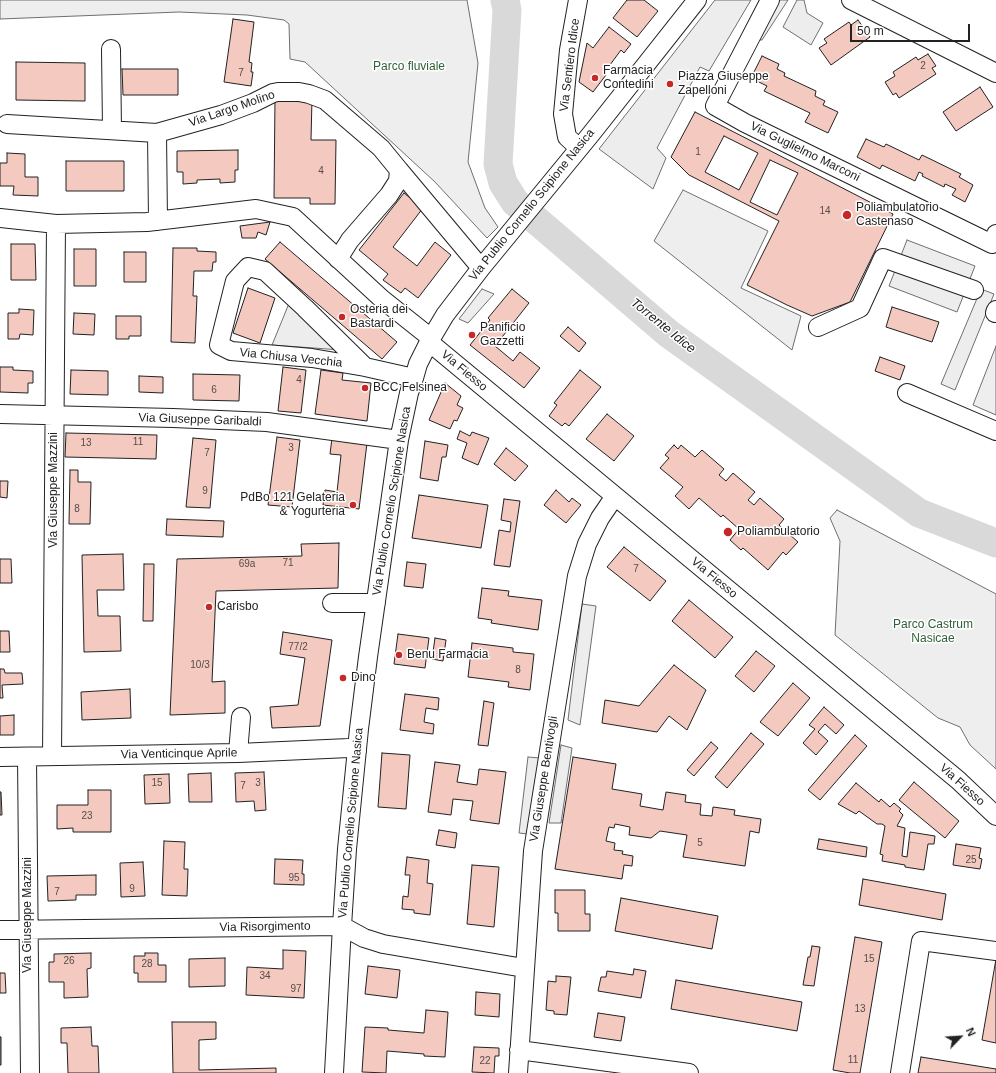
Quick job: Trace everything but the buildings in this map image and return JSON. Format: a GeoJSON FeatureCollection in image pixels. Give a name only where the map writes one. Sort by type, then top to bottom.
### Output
{"type":"FeatureCollection","features":[{"type":"Feature","properties":{"kind":"street","name":"Via Sentiero Idice"},"geometry":{"type":"LineString","coordinates":[[578,0],[569,50],[563,114],[567,136],[579,148]]}},
{"type":"Feature","properties":{"kind":"street","name":"Via Publio Cornelio Scipione Nasica"},"geometry":{"type":"LineString","coordinates":[[334,1073],[347,849],[357,750],[368,658],[399,440],[409,393],[418,364],[445,315],[483,265],[591,134],[697,0]]}},
{"type":"Feature","properties":{"kind":"street","name":"Via Guglielmo Marconi"},"geometry":{"type":"LineString","coordinates":[[770,0],[715,106],[745,123],[994,239]]}},
{"type":"Feature","properties":{"kind":"street"},"geometry":{"type":"LineString","coordinates":[[851,0],[996,74]]}},
{"type":"Feature","properties":{"kind":"street"},"geometry":{"type":"LineString","coordinates":[[111,49],[112,130]]}},
{"type":"Feature","properties":{"kind":"street","name":"Via Largo Molino"},"geometry":{"type":"LineString","coordinates":[[7,124],[157,133],[221,115],[253,103],[273,93],[299,92],[309,94],[325,100],[381,148],[398,170],[483,265]]}},
{"type":"Feature","properties":{"kind":"street"},"geometry":{"type":"LineString","coordinates":[[157,133],[158,221]]}},
{"type":"Feature","properties":{"kind":"street"},"geometry":{"type":"LineString","coordinates":[[338,259],[350,240],[389,195],[398,181],[398,170]]}},
{"type":"Feature","properties":{"kind":"street"},"geometry":{"type":"LineString","coordinates":[[0,218],[56,224],[147,222],[256,209],[293,217],[382,299],[430,340]]}},
{"type":"Feature","properties":{"kind":"street","name":"Via Giuseppe Mazzini"},"geometry":{"type":"LineString","coordinates":[[52,756],[56,224]]}},
{"type":"Feature","properties":{"kind":"street"},"geometry":{"type":"LineString","coordinates":[[818,327],[860,308],[883,258],[974,290]]}},
{"type":"Feature","properties":{"kind":"street","name":"Via Chiusa Vecchia"},"geometry":{"type":"LineString","coordinates":[[365,367],[310,312],[265,271],[248,267],[236,281],[219,345],[231,351],[312,358],[365,367],[414,378]]}},
{"type":"Feature","properties":{"kind":"street","name":"Via Fiesso"},"geometry":{"type":"LineString","coordinates":[[430,340],[615,496],[958,780],[996,816]]}},
{"type":"Feature","properties":{"kind":"street"},"geometry":{"type":"LineString","coordinates":[[907,393],[996,431]]}},
{"type":"Feature","properties":{"kind":"street","name":"Via Giuseppe Garibaldi"},"geometry":{"type":"LineString","coordinates":[[0,414],[267,422],[399,440]]}},
{"type":"Feature","properties":{"kind":"street","name":"Via Giuseppe Bentivogli"},"geometry":{"type":"LineString","coordinates":[[518,1073],[533,851],[577,576],[587,544],[600,518],[615,496]]}},
{"type":"Feature","properties":{"kind":"street"},"geometry":{"type":"LineString","coordinates":[[332,603],[376,603]]}},
{"type":"Feature","properties":{"kind":"street"},"geometry":{"type":"LineString","coordinates":[[238,753],[241,717]]}},
{"type":"Feature","properties":{"kind":"street","name":"Via Venticinque Aprile"},"geometry":{"type":"LineString","coordinates":[[0,757],[238,753],[348,748],[357,750]]}},
{"type":"Feature","properties":{"kind":"street","name":"Via Giuseppe Mazzini"},"geometry":{"type":"LineString","coordinates":[[27,756],[30,1073]]}},
{"type":"Feature","properties":{"kind":"street","name":"Via Risorgimento"},"geometry":{"type":"LineString","coordinates":[[0,930],[342,926],[364,938],[383,944],[524,968]]}},
{"type":"Feature","properties":{"kind":"street"},"geometry":{"type":"LineString","coordinates":[[900,1073],[921,941],[996,951]]}},
{"type":"Feature","properties":{"kind":"street"},"geometry":{"type":"LineString","coordinates":[[519,1050],[689,1073]]}},
{"type":"Feature","properties":{"kind":"green space","name":"Parco fluviale"},"geometry":{"type":"Polygon","coordinates":[[[0,0],[467,0],[478,63],[468,162],[485,208],[498,227],[487,238],[435,182],[305,62],[290,59],[289,24],[284,20],[247,15],[179,12],[0,19],[0,0]]]}},
{"type":"Feature","properties":{"kind":"green space"},"geometry":{"type":"Polygon","coordinates":[[[683,190],[768,231],[741,288],[801,316],[792,350],[654,241],[683,190]]]}},
{"type":"Feature","properties":{"kind":"green space"},"geometry":{"type":"Polygon","coordinates":[[[996,346],[996,415],[973,405],[996,346]]]}},
{"type":"Feature","properties":{"kind":"green space","name":"Parco Castrum Nasicae"},"geometry":{"type":"Polygon","coordinates":[[[837,510],[996,594],[996,769],[970,745],[960,727],[938,718],[835,635],[840,541],[830,518],[837,510]]]}},
{"type":"Feature","properties":{"kind":"shaded area","name":"Piazza Giuseppe Zapelloni"},"geometry":{"type":"Polygon","coordinates":[[[715,0],[751,0],[709,71],[700,67],[657,148],[666,158],[653,189],[599,149],[715,0]]]}},
{"type":"Feature","properties":{"kind":"shaded area"},"geometry":{"type":"Polygon","coordinates":[[[776,0],[788,0],[762,40],[753,40],[776,0]]]}},
{"type":"Feature","properties":{"kind":"shaded area"},"geometry":{"type":"Polygon","coordinates":[[[797,0],[804,0],[807,13],[823,23],[811,45],[783,27],[797,0]]]}},
{"type":"Feature","properties":{"kind":"shaded area"},"geometry":{"type":"Polygon","coordinates":[[[907,240],[975,266],[957,312],[889,286],[907,240]]]}},
{"type":"Feature","properties":{"kind":"shaded area"},"geometry":{"type":"Polygon","coordinates":[[[482,289],[494,294],[468,323],[459,319],[482,289]]]}},
{"type":"Feature","properties":{"kind":"shaded area"},"geometry":{"type":"Polygon","coordinates":[[[981,289],[994,294],[955,390],[941,384],[981,289]]]}},
{"type":"Feature","properties":{"kind":"shaded area"},"geometry":{"type":"Polygon","coordinates":[[[290,301],[341,350],[272,345],[290,301]]]}},
{"type":"Feature","properties":{"kind":"shaded area"},"geometry":{"type":"Polygon","coordinates":[[[582,604],[596,606],[580,725],[568,720],[582,604]]]}},
{"type":"Feature","properties":{"kind":"shaded area"},"geometry":{"type":"Polygon","coordinates":[[[561,745],[572,748],[561,823],[549,823],[561,745]]]}},
{"type":"Feature","properties":{"kind":"shaded area"},"geometry":{"type":"Polygon","coordinates":[[[528,757],[540,758],[528,834],[519,833],[528,757]]]}},
{"type":"Feature","properties":{"kind":"waterway","name":"Torrente Idice"},"geometry":{"type":"LineString","coordinates":[[505,0],[507,10],[498,164],[503,183],[515,202],[669,334],[919,513],[996,543]]}},
{"type":"Feature","properties":{"kind":"place","name":"Farmacia Contedini"},"geometry":{"type":"Point","coordinates":[595,78]}},
{"type":"Feature","properties":{"kind":"place","name":"Piazza Giuseppe Zapelloni"},"geometry":{"type":"Point","coordinates":[670,84]}},
{"type":"Feature","properties":{"kind":"place","name":"Poliambulatorio Castenaso"},"geometry":{"type":"Point","coordinates":[847,215]}},
{"type":"Feature","properties":{"kind":"place","name":"Osteria dei Bastardi"},"geometry":{"type":"Point","coordinates":[342,317]}},
{"type":"Feature","properties":{"kind":"place","name":"Panificio Gazzetti"},"geometry":{"type":"Point","coordinates":[472,335]}},
{"type":"Feature","properties":{"kind":"place","name":"BCC Felsinea"},"geometry":{"type":"Point","coordinates":[365,388]}},
{"type":"Feature","properties":{"kind":"place","name":"PdBo 121 Gelateria & Yogurteria"},"geometry":{"type":"Point","coordinates":[353,505]}},
{"type":"Feature","properties":{"kind":"place","name":"Poliambulatorio"},"geometry":{"type":"Point","coordinates":[728,532]}},
{"type":"Feature","properties":{"kind":"place","name":"Carisbo"},"geometry":{"type":"Point","coordinates":[209,607]}},
{"type":"Feature","properties":{"kind":"place","name":"Benu Farmacia"},"geometry":{"type":"Point","coordinates":[399,655]}},
{"type":"Feature","properties":{"kind":"place","name":"Dino"},"geometry":{"type":"Point","coordinates":[343,678]}}]}
